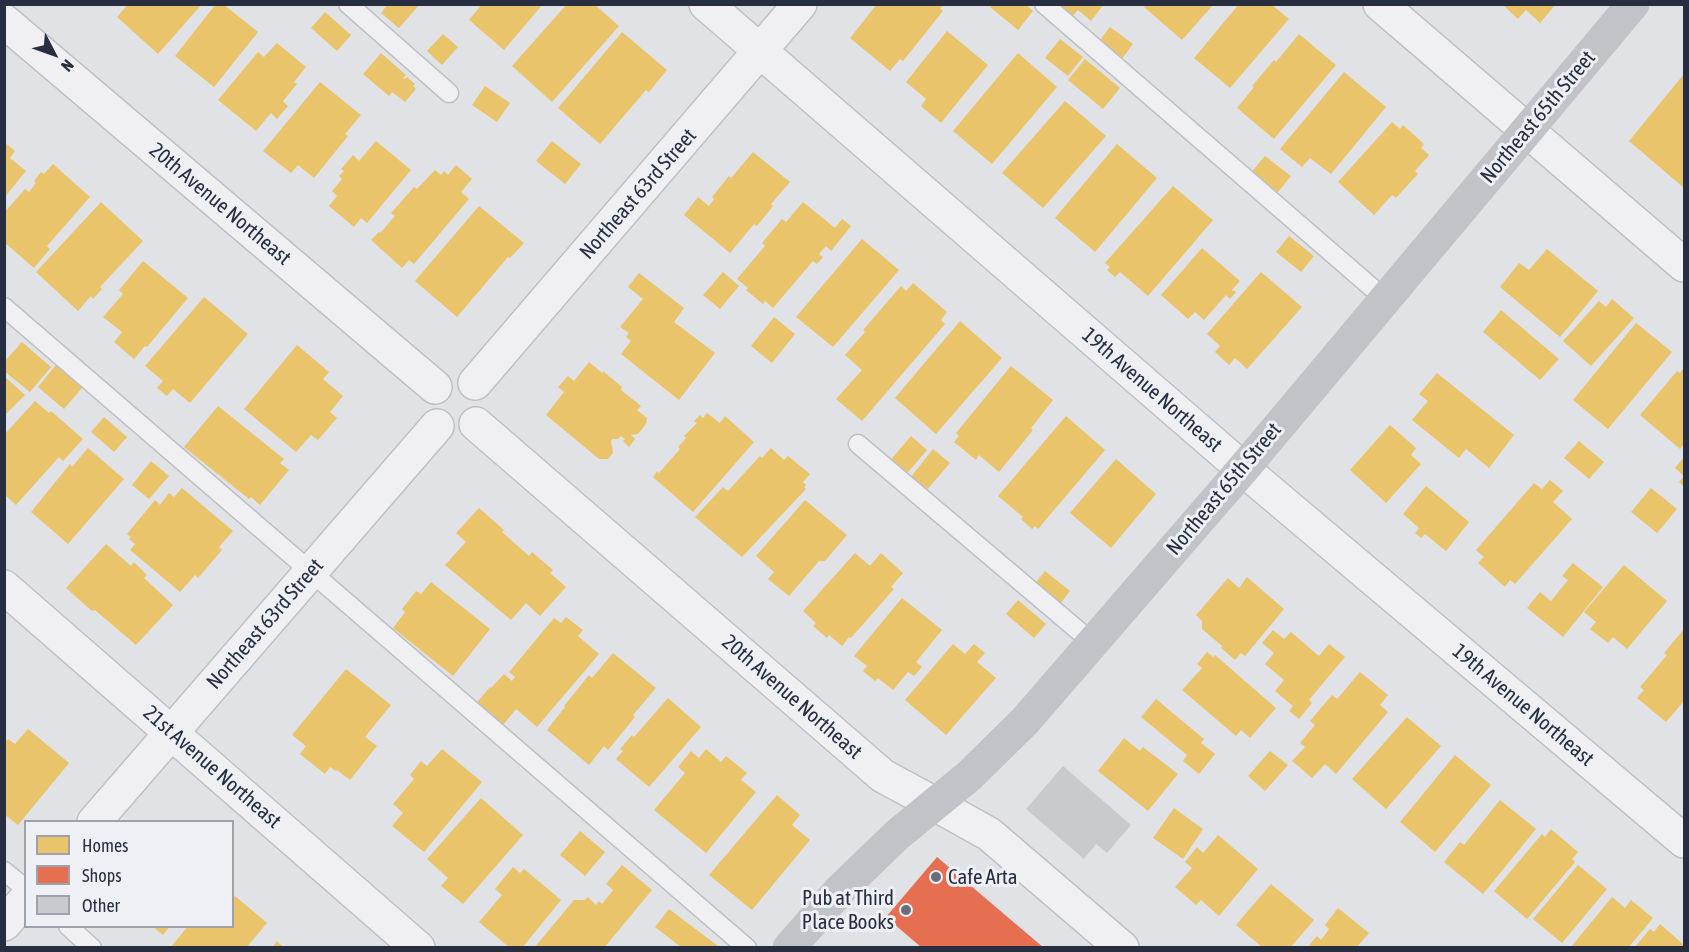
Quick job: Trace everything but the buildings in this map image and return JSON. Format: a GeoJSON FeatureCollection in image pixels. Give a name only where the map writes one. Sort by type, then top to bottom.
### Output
{"type":"FeatureCollection","features":[{"type":"Feature","properties":{"kind":"main road","name":"Northeast 65th Street"},"geometry":{"type":"LineString","coordinates":[[789,948],[840,890],[897,835],[969,776],[1025,721],[1243,469],[1633,4]]}},
{"type":"Feature","properties":{"kind":"street","name":"19th Avenue Northeast"},"geometry":{"type":"LineString","coordinates":[[706,4],[1243,469],[1684,841]]}},
{"type":"Feature","properties":{"kind":"street","name":"Northeast 63rd Street"},"geometry":{"type":"LineString","coordinates":[[475,383],[800,4]]}},
{"type":"Feature","properties":{"kind":"street"},"geometry":{"type":"LineString","coordinates":[[1380,4],[1684,265]]}},
{"type":"Feature","properties":{"kind":"street","name":"20th Avenue Northeast"},"geometry":{"type":"LineString","coordinates":[[4,21],[435,387]]}},
{"type":"Feature","properties":{"kind":"street"},"geometry":{"type":"LineString","coordinates":[[456,376],[465,377],[475,383],[484,396],[484,414],[471,429],[462,433],[442,430],[430,416],[428,406],[429,397],[438,382],[456,376]]}},
{"type":"Feature","properties":{"kind":"street","name":"20th Avenue Northeast"},"geometry":{"type":"LineString","coordinates":[[476,424],[883,776],[989,834],[1122,948]]}},
{"type":"Feature","properties":{"kind":"street","name":"Northeast 63rd Street"},"geometry":{"type":"LineString","coordinates":[[96,820],[437,426]]}},
{"type":"Feature","properties":{"kind":"street","name":"21st Avenue Northeast"},"geometry":{"type":"LineString","coordinates":[[4,587],[418,948]]}},
{"type":"Feature","properties":{"kind":"street"},"geometry":{"type":"LineString","coordinates":[[4,924],[24,901]]}},
{"type":"Feature","properties":{"kind":"lane"},"geometry":{"type":"LineString","coordinates":[[348,4],[449,93]]}},
{"type":"Feature","properties":{"kind":"lane"},"geometry":{"type":"LineString","coordinates":[[1044,4],[1385,299]]}},
{"type":"Feature","properties":{"kind":"lane"},"geometry":{"type":"LineString","coordinates":[[4,307],[747,948]]}},
{"type":"Feature","properties":{"kind":"lane"},"geometry":{"type":"LineString","coordinates":[[858,444],[1093,643]]}},
{"type":"Feature","properties":{"kind":"lane"},"geometry":{"type":"LineString","coordinates":[[4,871],[24,887]]}},
{"type":"Feature","properties":{"kind":"lane"},"geometry":{"type":"LineString","coordinates":[[69,928],[92,948]]}},
{"type":"Feature","properties":{"kind":"place","name":"Cafe Arta"},"geometry":{"type":"Point","coordinates":[936,877]}},
{"type":"Feature","properties":{"kind":"place","name":"Pub at Third Place Books"},"geometry":{"type":"Point","coordinates":[906,910]}}]}
